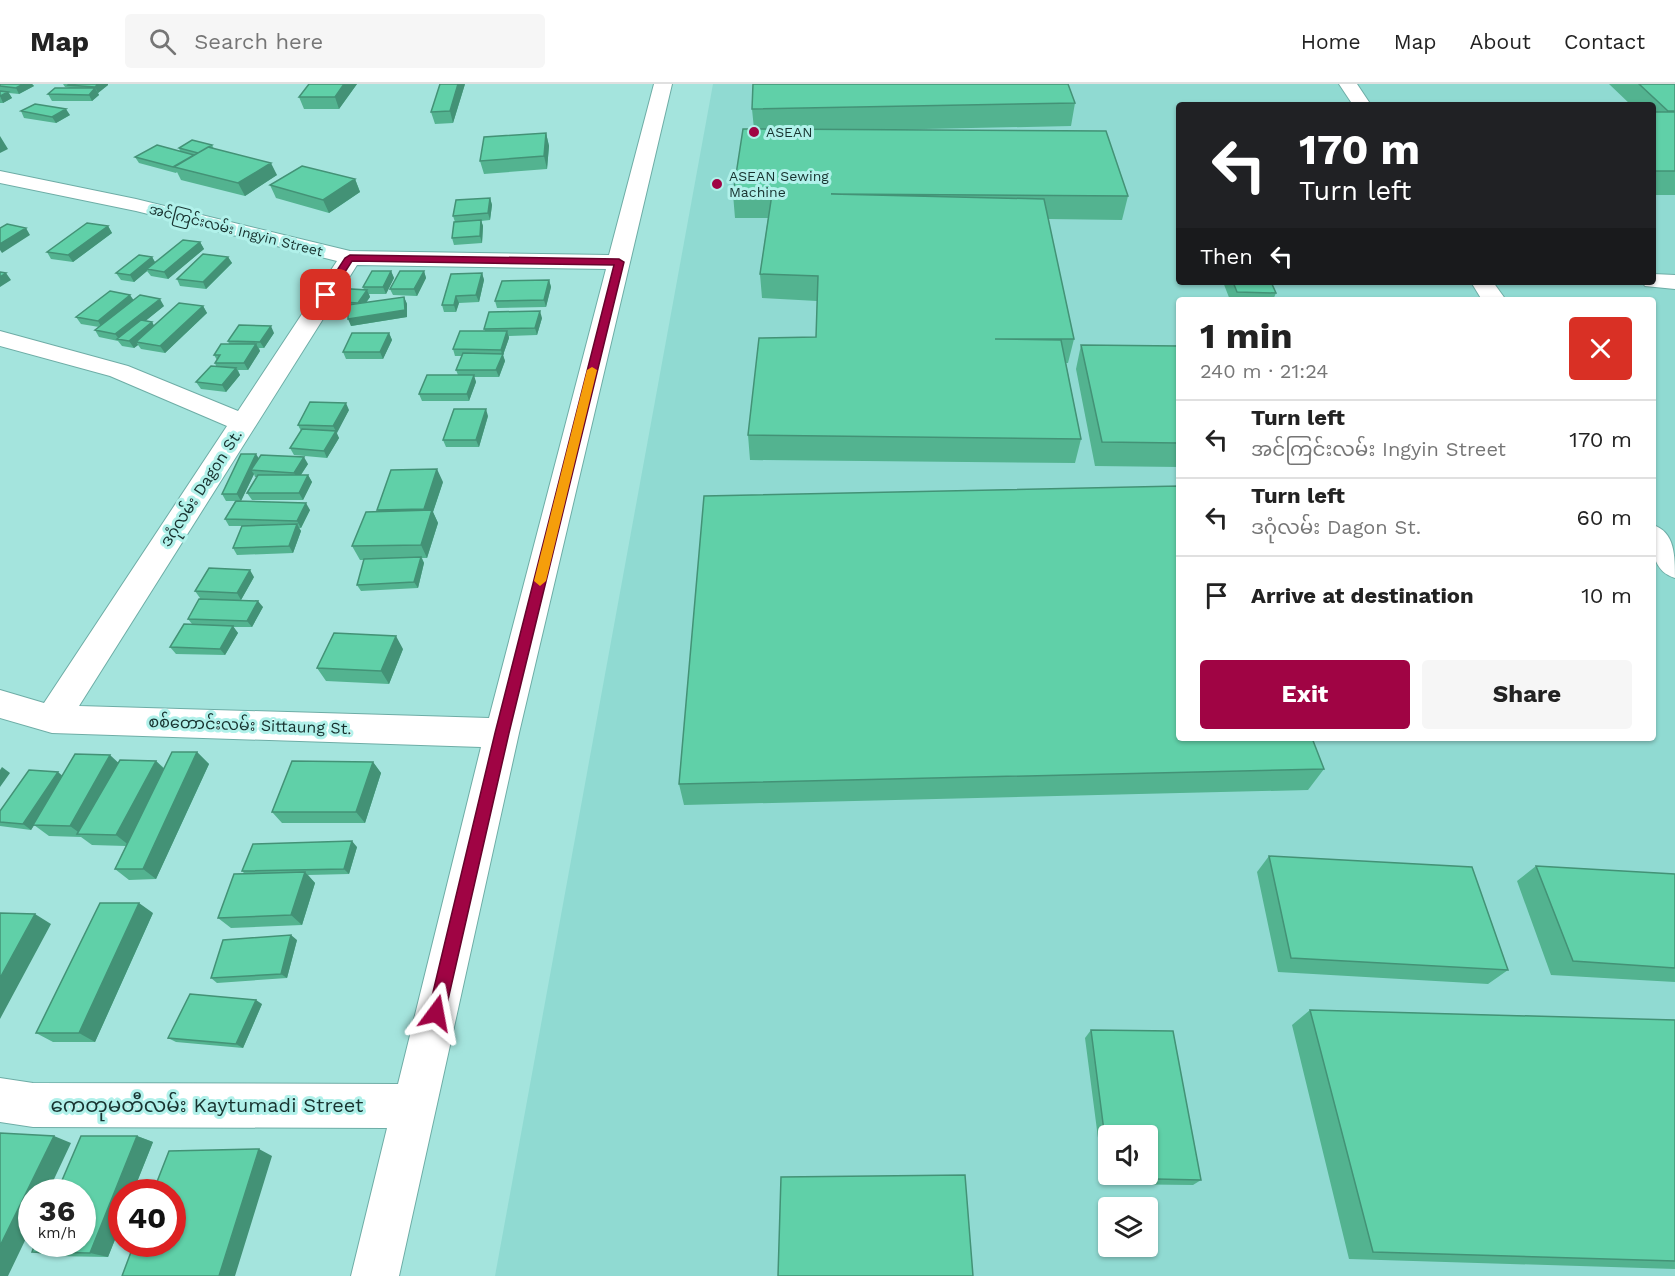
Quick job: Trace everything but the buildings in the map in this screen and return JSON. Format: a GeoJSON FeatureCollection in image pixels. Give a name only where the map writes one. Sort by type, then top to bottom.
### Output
{"type":"FeatureCollection","features":[{"type":"Feature","properties":{"kind":"street"},"geometry":{"type":"LineString","coordinates":[[375,1276],[502,733],[663,84]]}},
{"type":"Feature","properties":{"kind":"street"},"geometry":{"type":"LineString","coordinates":[[1348,84],[1360,102]]}},
{"type":"Feature","properties":{"kind":"street","name":"အင်ကြင်းလမ်း Ingyin Street"},"geometry":{"type":"LineString","coordinates":[[0,177],[136,205],[350,258],[619,262]]}},
{"type":"Feature","properties":{"kind":"street","name":"ဒဂုံလမ်း Dagon St."},"geometry":{"type":"LineString","coordinates":[[52,719],[350,258]]}},
{"type":"Feature","properties":{"kind":"street"},"geometry":{"type":"LineString","coordinates":[[1656,282],[1675,282]]}},
{"type":"Feature","properties":{"kind":"street"},"geometry":{"type":"LineString","coordinates":[[0,338],[119,371],[243,423]]}},
{"type":"Feature","properties":{"kind":"street"},"geometry":{"type":"LineString","coordinates":[[1656,539],[1675,567]]}},
{"type":"Feature","properties":{"kind":"street","name":"စစ်တောင်းလမ်း Sittaung St."},"geometry":{"type":"LineString","coordinates":[[0,704],[52,719],[502,733]]}},
{"type":"Feature","properties":{"kind":"street","name":"ကေတုမတီလမ်း Kaytumadi Street"},"geometry":{"type":"LineString","coordinates":[[0,1100],[33,1105],[414,1106]]}},
{"type":"Feature","properties":{"kind":"shaded area"},"geometry":{"type":"Polygon","coordinates":[[[713,84],[1675,84],[1675,1276],[495,1276],[713,84]]]}},
{"type":"Feature","properties":{"kind":"slow traffic"},"geometry":{"type":"LineString","coordinates":[[540,581],[592,370]]}},
{"type":"Feature","properties":{"kind":"place","name":"ASEAN"},"geometry":{"type":"Point","coordinates":[754,132]}},
{"type":"Feature","properties":{"kind":"place","name":"ASEAN Sewing Machine"},"geometry":{"type":"Point","coordinates":[717,184]}},
{"type":"Feature","properties":{"kind":"route"},"geometry":{"type":"LineString","coordinates":[[326,295],[350,258],[619,262],[502,733],[436,1013]]}}]}
